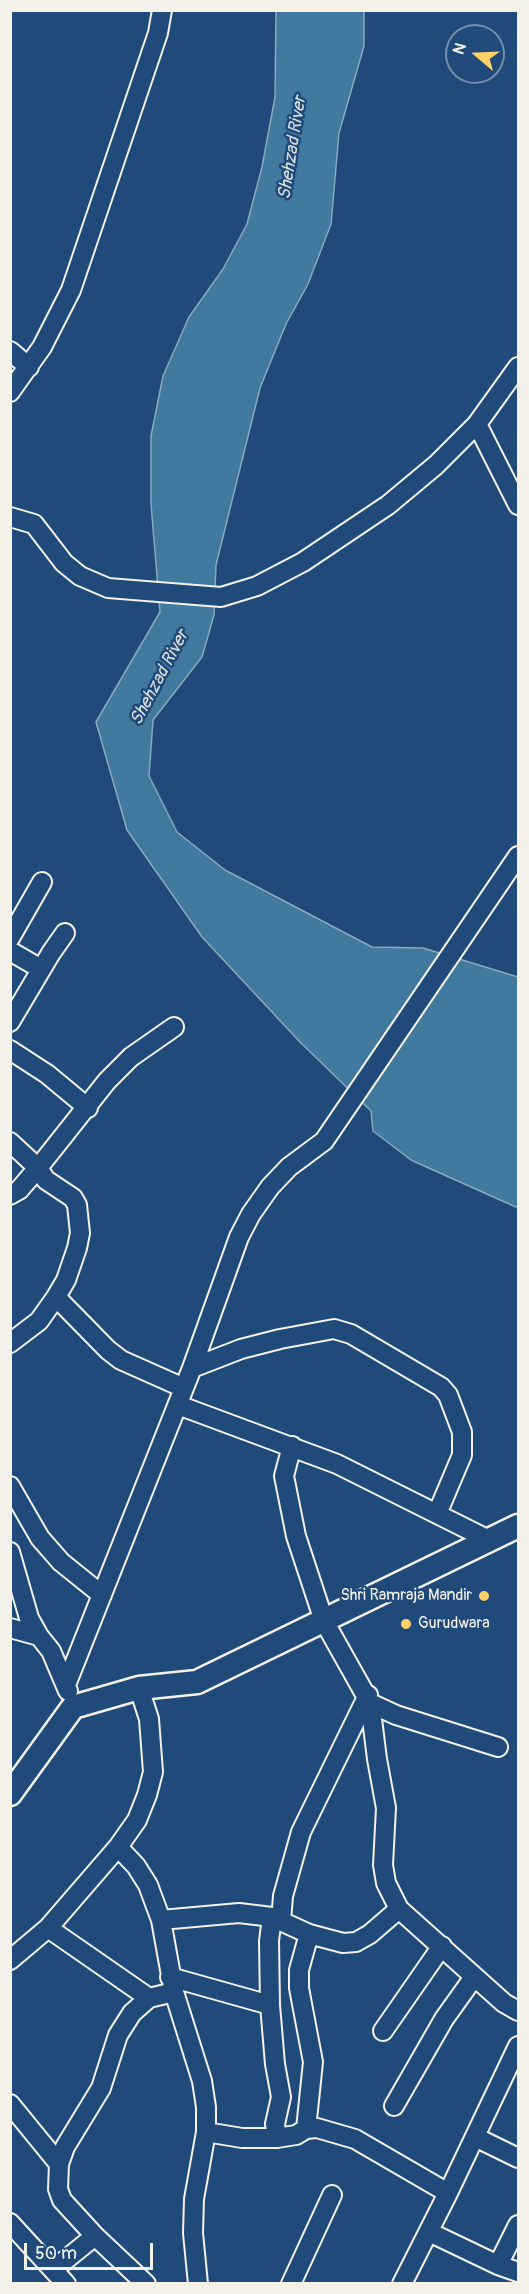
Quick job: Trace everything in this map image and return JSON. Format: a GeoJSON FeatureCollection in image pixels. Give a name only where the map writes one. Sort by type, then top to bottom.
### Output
{"type":"FeatureCollection","features":[{"type":"Feature","properties":{"kind":"main road"},"geometry":{"type":"LineString","coordinates":[[10,1794],[74,1707],[139,1688],[197,1682],[519,1526]]}},
{"type":"Feature","properties":{"kind":"street"},"geometry":{"type":"LineString","coordinates":[[10,392],[42,347],[71,290],[158,33],[162,10]]}},
{"type":"Feature","properties":{"kind":"street"},"geometry":{"type":"LineString","coordinates":[[10,351],[29,367]]}},
{"type":"Feature","properties":{"kind":"street"},"geometry":{"type":"LineString","coordinates":[[10,516],[34,524],[64,563],[80,576],[108,588],[221,597],[257,586],[303,562],[378,511],[436,465],[477,424],[519,367]]}},
{"type":"Feature","properties":{"kind":"street"},"geometry":{"type":"LineString","coordinates":[[477,424],[519,505]]}},
{"type":"Feature","properties":{"kind":"street"},"geometry":{"type":"LineString","coordinates":[[66,1685],[192,1368],[239,1237],[251,1214],[270,1187],[289,1167],[324,1141],[519,856]]}},
{"type":"Feature","properties":{"kind":"street"},"geometry":{"type":"LineString","coordinates":[[10,938],[42,882]]}},
{"type":"Feature","properties":{"kind":"street"},"geometry":{"type":"LineString","coordinates":[[10,1022],[65,933]]}},
{"type":"Feature","properties":{"kind":"street"},"geometry":{"type":"LineString","coordinates":[[10,951],[41,969]]}},
{"type":"Feature","properties":{"kind":"street"},"geometry":{"type":"LineString","coordinates":[[10,1195],[19,1190],[38,1168],[88,1108],[107,1081],[131,1057],[174,1027]]}},
{"type":"Feature","properties":{"kind":"street"},"geometry":{"type":"LineString","coordinates":[[10,1050],[47,1074],[88,1108]]}},
{"type":"Feature","properties":{"kind":"street"},"geometry":{"type":"LineString","coordinates":[[10,1142],[38,1168],[46,1180],[73,1198],[77,1205],[80,1233],[66,1280],[56,1297],[39,1322],[10,1343]]}},
{"type":"Feature","properties":{"kind":"street"},"geometry":{"type":"LineString","coordinates":[[56,1297],[108,1350],[121,1360],[184,1388]]}},
{"type":"Feature","properties":{"kind":"street"},"geometry":{"type":"LineString","coordinates":[[192,1368],[241,1349],[334,1329],[351,1334],[441,1387],[448,1395],[462,1432],[462,1455],[437,1514]]}},
{"type":"Feature","properties":{"kind":"street"},"geometry":{"type":"LineString","coordinates":[[177,1405],[337,1464],[489,1540]]}},
{"type":"Feature","properties":{"kind":"street"},"geometry":{"type":"LineString","coordinates":[[292,1446],[284,1476],[296,1536],[324,1620],[369,1699],[386,1808],[383,1865],[386,1883],[399,1909],[504,2003],[519,2011]]}},
{"type":"Feature","properties":{"kind":"street"},"geometry":{"type":"LineString","coordinates":[[10,1486],[39,1538],[61,1563],[102,1595]]}},
{"type":"Feature","properties":{"kind":"street"},"geometry":{"type":"LineString","coordinates":[[10,1552],[29,1618],[51,1651],[74,1707]]}},
{"type":"Feature","properties":{"kind":"street"},"geometry":{"type":"LineString","coordinates":[[10,1628],[39,1636]]}},
{"type":"Feature","properties":{"kind":"street"},"geometry":{"type":"LineString","coordinates":[[10,1960],[48,1928],[118,1847],[137,1820],[147,1796],[153,1772],[149,1719],[139,1688]]}},
{"type":"Feature","properties":{"kind":"street"},"geometry":{"type":"LineString","coordinates":[[369,1699],[396,1715],[498,1747]]}},
{"type":"Feature","properties":{"kind":"street"},"geometry":{"type":"LineString","coordinates":[[277,2138],[275,2124],[281,2097],[275,2064],[270,2005],[269,1941],[301,1832],[369,1699]]}},
{"type":"Feature","properties":{"kind":"street"},"geometry":{"type":"LineString","coordinates":[[118,1847],[136,1866],[148,1885],[161,1920],[172,1985],[202,2081],[206,2108],[206,2132],[194,2199],[193,2233],[198,2283]]}},
{"type":"Feature","properties":{"kind":"street"},"geometry":{"type":"LineString","coordinates":[[161,1920],[239,1913],[276,1919],[309,1934],[343,1943],[356,1942],[370,1934],[399,1909]]}},
{"type":"Feature","properties":{"kind":"street"},"geometry":{"type":"LineString","coordinates":[[48,1928],[149,1998]]}},
{"type":"Feature","properties":{"kind":"street"},"geometry":{"type":"LineString","coordinates":[[306,2129],[314,2062],[299,1988],[299,1970],[309,1934]]}},
{"type":"Feature","properties":{"kind":"street"},"geometry":{"type":"LineString","coordinates":[[382,2031],[442,1946]]}},
{"type":"Feature","properties":{"kind":"street"},"geometry":{"type":"LineString","coordinates":[[394,2106],[444,2019],[474,1977]]}},
{"type":"Feature","properties":{"kind":"street"},"geometry":{"type":"LineString","coordinates":[[146,2283],[95,2236],[62,2200],[58,2189],[59,2164],[65,2147],[101,2088],[117,2035],[132,2013],[149,1998],[172,1985],[270,2005]]}},
{"type":"Feature","properties":{"kind":"street"},"geometry":{"type":"LineString","coordinates":[[402,2283],[475,2137],[514,2069],[519,2046]]}},
{"type":"Feature","properties":{"kind":"street"},"geometry":{"type":"LineString","coordinates":[[10,2103],[59,2164]]}},
{"type":"Feature","properties":{"kind":"street"},"geometry":{"type":"LineString","coordinates":[[206,2132],[242,2138],[277,2138],[317,2128],[355,2139],[448,2193]]}},
{"type":"Feature","properties":{"kind":"street"},"geometry":{"type":"LineString","coordinates":[[475,2137],[519,2158]]}},
{"type":"Feature","properties":{"kind":"street"},"geometry":{"type":"LineString","coordinates":[[291,2283],[332,2195]]}},
{"type":"Feature","properties":{"kind":"street"},"geometry":{"type":"LineString","coordinates":[[10,2223],[17,2244],[53,2270],[66,2283]]}},
{"type":"Feature","properties":{"kind":"street"},"geometry":{"type":"LineString","coordinates":[[498,2265],[519,2224]]}},
{"type":"Feature","properties":{"kind":"street"},"geometry":{"type":"LineString","coordinates":[[429,2232],[498,2265],[519,2271]]}},
{"type":"Feature","properties":{"kind":"street"},"geometry":{"type":"LineString","coordinates":[[53,2270],[95,2236]]}},
{"type":"Feature","properties":{"kind":"water","name":"Shehzad River"},"geometry":{"type":"Polygon","coordinates":[[[276,11],[364,11],[364,46],[339,133],[331,224],[308,284],[286,324],[260,388],[216,565],[214,615],[202,657],[153,720],[149,776],[177,832],[225,870],[372,947],[423,948],[518,977],[518,1208],[411,1160],[373,1131],[371,1111],[299,1041],[202,937],[127,830],[96,722],[160,612],[151,504],[151,436],[163,376],[189,317],[223,269],[247,224],[262,167],[275,97],[276,11]]]}},
{"type":"Feature","properties":{"kind":"place","name":"Shri Ramraja Mandir"},"geometry":{"type":"Point","coordinates":[484,1596]}},
{"type":"Feature","properties":{"kind":"place","name":"Gurudwara"},"geometry":{"type":"Point","coordinates":[406,1624]}}]}
